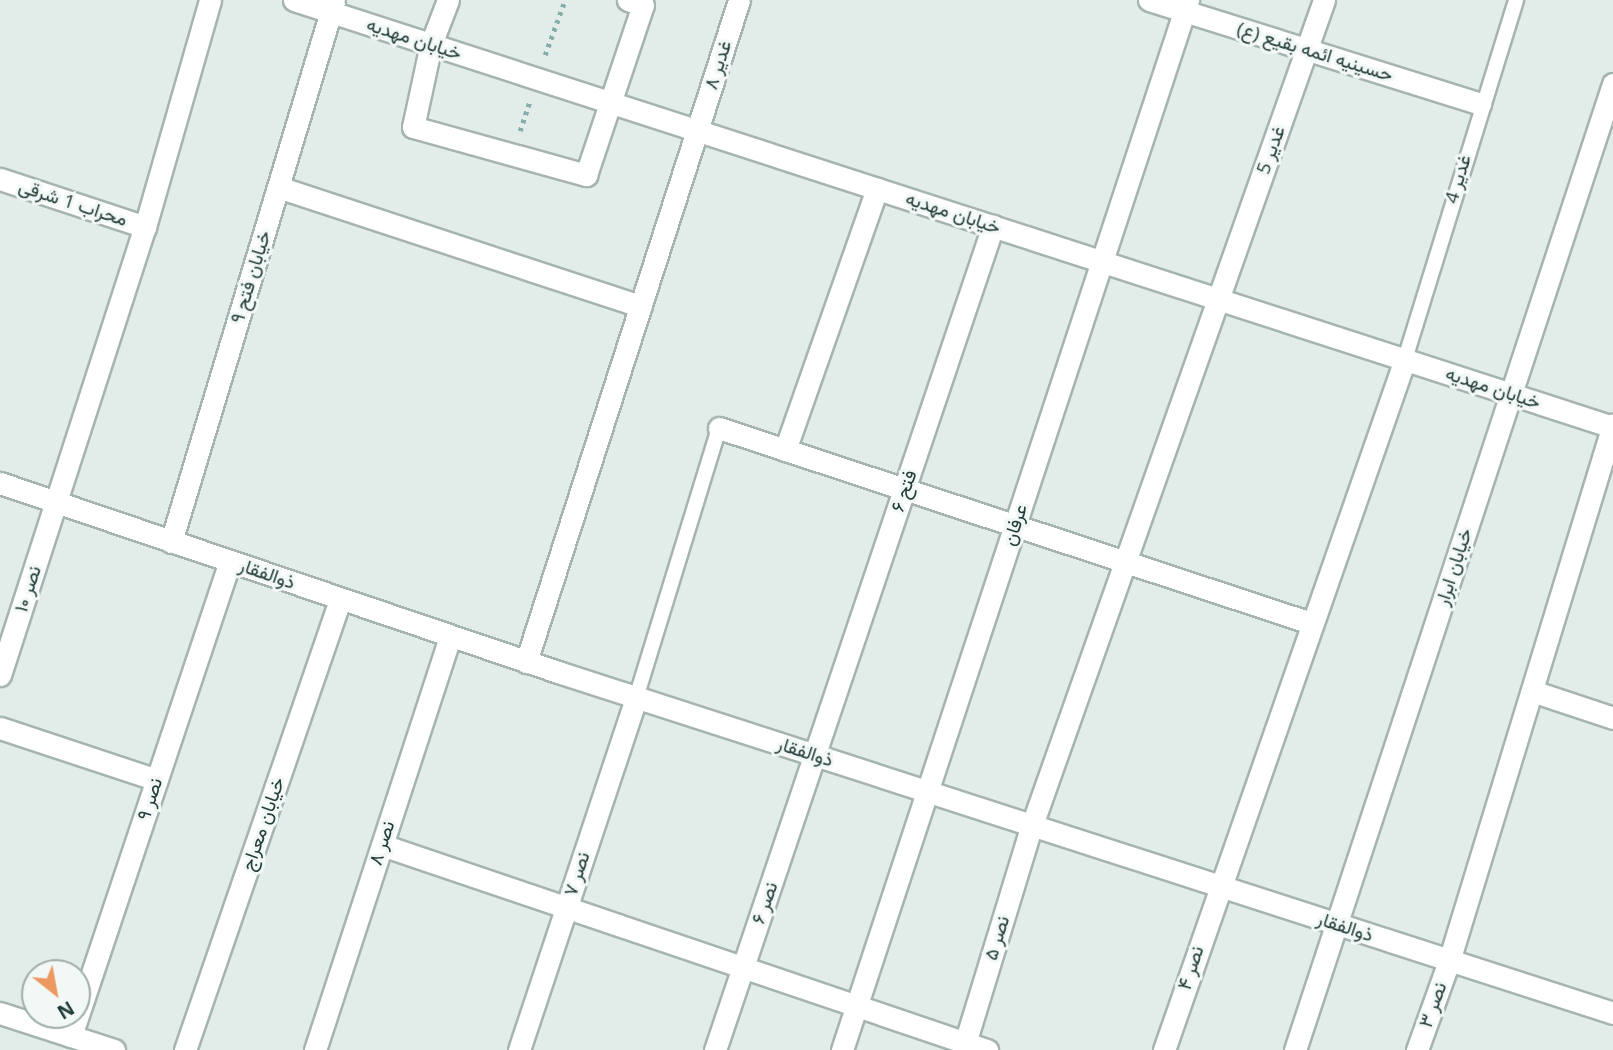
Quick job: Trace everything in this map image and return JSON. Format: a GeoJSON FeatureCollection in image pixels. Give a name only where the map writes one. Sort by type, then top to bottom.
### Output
{"type":"FeatureCollection","features":[{"type":"Feature","properties":{"kind":"street","name":"نصر ۱۰"},"geometry":{"type":"LineString","coordinates":[[0,675],[145,227],[210,0]]}},
{"type":"Feature","properties":{"kind":"street","name":"خیابان مهدیه"},"geometry":{"type":"LineString","coordinates":[[294,0],[332,6],[430,44],[1613,426]]}},
{"type":"Feature","properties":{"kind":"street"},"geometry":{"type":"LineString","coordinates":[[448,0],[430,44],[413,127],[586,175],[643,5],[628,0]]}},
{"type":"Feature","properties":{"kind":"street","name":"غدیر ۸"},"geometry":{"type":"LineString","coordinates":[[526,662],[739,0]]}},
{"type":"Feature","properties":{"kind":"street","name":"حسینیه ائمه بقیع (ع)"},"geometry":{"type":"LineString","coordinates":[[1149,0],[1186,6],[1308,50],[1480,104]]}},
{"type":"Feature","properties":{"kind":"street","name":"غدیر 5"},"geometry":{"type":"LineString","coordinates":[[1124,561],[1324,0]]}},
{"type":"Feature","properties":{"kind":"street","name":"خیابان فتح ۹"},"geometry":{"type":"LineString","coordinates":[[172,542],[332,6]]}},
{"type":"Feature","properties":{"kind":"street","name":"عرفان"},"geometry":{"type":"LineString","coordinates":[[842,1050],[1186,6]]}},
{"type":"Feature","properties":{"kind":"street","name":"خیابان ابرار"},"geometry":{"type":"LineString","coordinates":[[1295,1050],[1613,84]]}},
{"type":"Feature","properties":{"kind":"street","name":"محراب 1 شرقی"},"geometry":{"type":"LineString","coordinates":[[0,179],[145,227]]}},
{"type":"Feature","properties":{"kind":"street"},"geometry":{"type":"LineString","coordinates":[[278,187],[641,306]]}},
{"type":"Feature","properties":{"kind":"street"},"geometry":{"type":"LineString","coordinates":[[785,450],[877,188]]}},
{"type":"Feature","properties":{"kind":"street","name":"فتح ۶"},"geometry":{"type":"LineString","coordinates":[[815,755],[993,226]]}},
{"type":"Feature","properties":{"kind":"street","name":"نصر ۴"},"geometry":{"type":"LineString","coordinates":[[1164,1050],[1218,886],[1405,359]]}},
{"type":"Feature","properties":{"kind":"street","name":"نصر ۳"},"geometry":{"type":"LineString","coordinates":[[1417,1050],[1450,961],[1613,426]]}},
{"type":"Feature","properties":{"kind":"street"},"geometry":{"type":"LineString","coordinates":[[719,428],[1311,623]]}},
{"type":"Feature","properties":{"kind":"street","name":"ذوالفقار"},"geometry":{"type":"LineString","coordinates":[[0,484],[526,662],[1613,1013]]}},
{"type":"Feature","properties":{"kind":"street","name":"نصر ۹"},"geometry":{"type":"LineString","coordinates":[[71,1036],[230,561]]}},
{"type":"Feature","properties":{"kind":"street","name":"نصر ۵"},"geometry":{"type":"LineString","coordinates":[[964,1046],[1032,825],[1124,561]]}},
{"type":"Feature","properties":{"kind":"street","name":"خیابان معراج"},"geometry":{"type":"LineString","coordinates":[[185,1050],[340,598]]}},
{"type":"Feature","properties":{"kind":"street","name":"نصر ۸"},"geometry":{"type":"LineString","coordinates":[[315,1050],[450,636]]}},
{"type":"Feature","properties":{"kind":"street"},"geometry":{"type":"LineString","coordinates":[[1532,691],[1613,718]]}},
{"type":"Feature","properties":{"kind":"street","name":"نصر ۷"},"geometry":{"type":"LineString","coordinates":[[519,1050],[636,698]]}},
{"type":"Feature","properties":{"kind":"street"},"geometry":{"type":"LineString","coordinates":[[0,728],[157,780]]}},
{"type":"Feature","properties":{"kind":"street","name":"نصر ۶"},"geometry":{"type":"LineString","coordinates":[[715,1050],[815,755]]}},
{"type":"Feature","properties":{"kind":"street"},"geometry":{"type":"LineString","coordinates":[[382,845],[857,1006],[964,1046],[987,1050]]}},
{"type":"Feature","properties":{"kind":"street"},"geometry":{"type":"LineString","coordinates":[[0,1013],[114,1050]]}},
{"type":"Feature","properties":{"kind":"lane","name":"غدیر 4"},"geometry":{"type":"LineString","coordinates":[[1405,359],[1480,104],[1516,0]]}},
{"type":"Feature","properties":{"kind":"lane"},"geometry":{"type":"LineString","coordinates":[[636,698],[719,428]]}}]}
